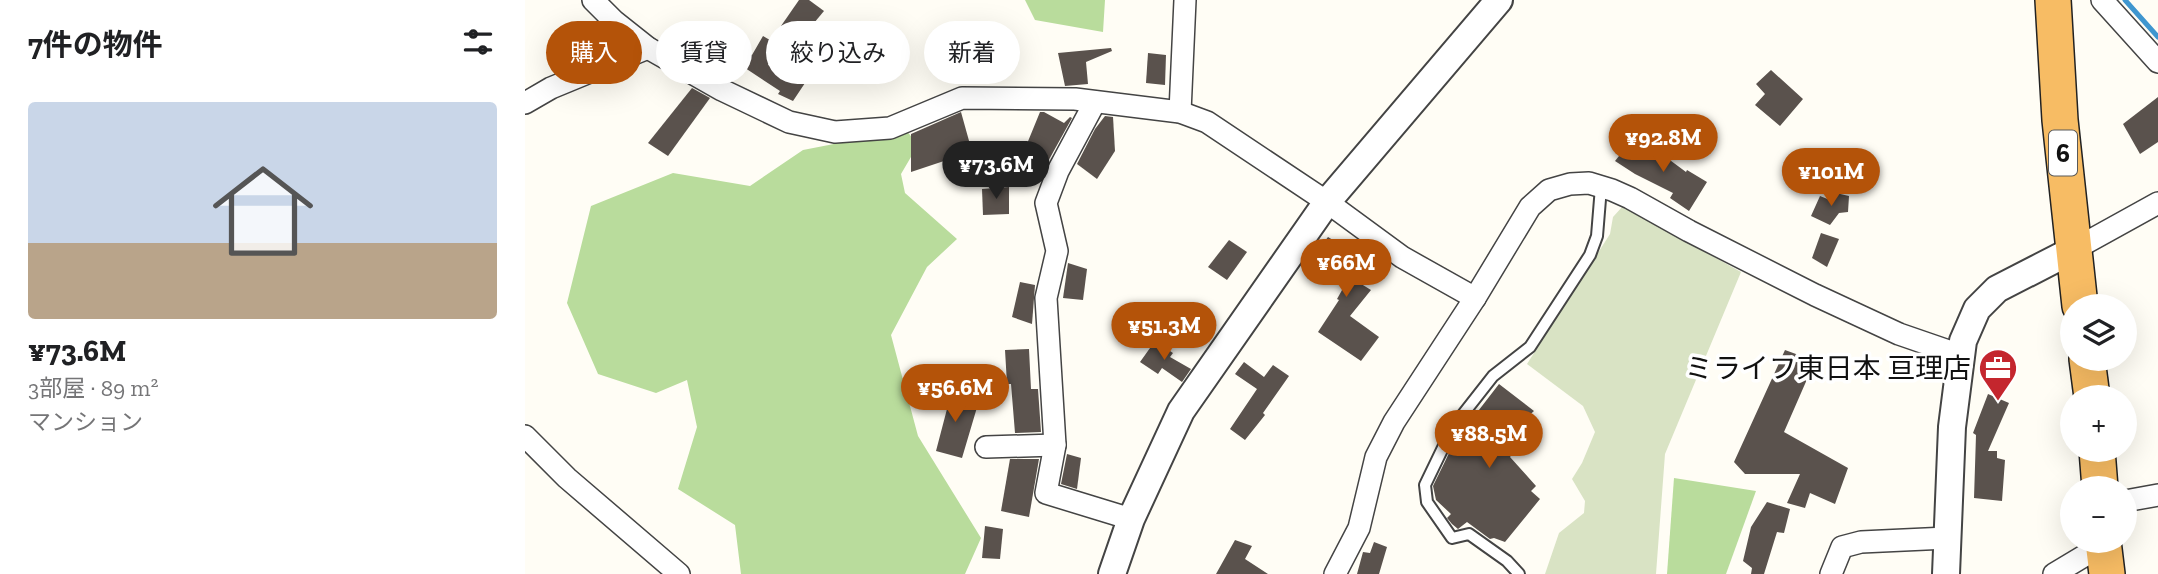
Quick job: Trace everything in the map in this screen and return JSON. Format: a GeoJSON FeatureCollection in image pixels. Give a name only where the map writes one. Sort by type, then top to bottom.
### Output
{"type":"FeatureCollection","features":[{"type":"Feature","properties":{"kind":"highway","name":"6"},"geometry":{"type":"LineString","coordinates":[[2053,0],[2060,120],[2078,294]]}},
{"type":"Feature","properties":{"kind":"street"},"geometry":{"type":"LineString","coordinates":[[593,0],[648,48],[722,90],[789,122],[835,132],[890,128],[963,98],[1075,99],[1181,112],[1207,122],[1327,202],[1402,257],[1475,298]]}},
{"type":"Feature","properties":{"kind":"street"},"geometry":{"type":"LineString","coordinates":[[1181,112],[1185,0]]}},
{"type":"Feature","properties":{"kind":"street"},"geometry":{"type":"LineString","coordinates":[[1112,574],[1131,519],[1181,411],[1327,202],[1499,0]]}},
{"type":"Feature","properties":{"kind":"street"},"geometry":{"type":"LineString","coordinates":[[2102,0],[2158,62]]}},
{"type":"Feature","properties":{"kind":"street"},"geometry":{"type":"LineString","coordinates":[[525,103],[551,88],[648,48]]}},
{"type":"Feature","properties":{"kind":"street"},"geometry":{"type":"LineString","coordinates":[[1095,102],[1058,172],[1046,203],[1057,251],[1046,298],[1055,445],[1046,493],[1131,519]]}},
{"type":"Feature","properties":{"kind":"street"},"geometry":{"type":"LineString","coordinates":[[1335,574],[1359,528],[1376,457],[1394,422],[1475,298],[1530,207],[1549,190],[1570,184],[1589,183],[1630,198],[1815,295],[1899,334],[1961,355]]}},
{"type":"Feature","properties":{"kind":"street"},"geometry":{"type":"LineString","coordinates":[[1946,574],[1952,427],[1963,341],[1977,309],[1997,289],[2158,203]]}},
{"type":"Feature","properties":{"kind":"street"},"geometry":{"type":"LineString","coordinates":[[525,436],[567,478],[679,574]]}},
{"type":"Feature","properties":{"kind":"street"},"geometry":{"type":"LineString","coordinates":[[986,447],[1055,445]]}},
{"type":"Feature","properties":{"kind":"street"},"geometry":{"type":"LineString","coordinates":[[2137,499],[2158,495]]}},
{"type":"Feature","properties":{"kind":"street"},"geometry":{"type":"LineString","coordinates":[[1831,574],[1842,547],[1861,542],[1947,538]]}},
{"type":"Feature","properties":{"kind":"street"},"geometry":{"type":"LineString","coordinates":[[2054,574],[2105,553]]}},
{"type":"Feature","properties":{"kind":"lane"},"geometry":{"type":"LineString","coordinates":[[1519,574],[1507,561],[1469,534],[1452,538],[1427,502],[1425,485],[1453,427],[1493,376],[1530,347],[1590,255],[1597,236],[1601,187]]}},
{"type":"Feature","properties":{"kind":"green space"},"geometry":{"type":"Polygon","coordinates":[[[1025,0],[1105,0],[1103,32],[1035,20],[1025,0]]]}},
{"type":"Feature","properties":{"kind":"green space"},"geometry":{"type":"Polygon","coordinates":[[[906,130],[918,145],[901,174],[905,193],[957,239],[927,267],[891,335],[918,436],[981,538],[965,574],[741,574],[735,525],[678,489],[697,427],[687,380],[656,393],[598,374],[567,303],[591,206],[673,173],[750,186],[803,150],[906,130]]]}},
{"type":"Feature","properties":{"kind":"green space"},"geometry":{"type":"Polygon","coordinates":[[[1623,206],[1741,272],[1665,454],[1656,574],[1545,574],[1559,533],[1584,513],[1585,501],[1572,479],[1595,432],[1583,406],[1527,364],[1610,234],[1613,217],[1623,206]]]}},
{"type":"Feature","properties":{"kind":"green space"},"geometry":{"type":"Polygon","coordinates":[[[1674,478],[1756,491],[1726,574],[1667,574],[1674,478]]]}},
{"type":"Feature","properties":{"kind":"building"},"geometry":{"type":"Polygon","coordinates":[[[799,0],[809,0],[824,11],[816,21],[784,21],[799,0]]]}},
{"type":"Feature","properties":{"kind":"building"},"geometry":{"type":"Polygon","coordinates":[[[763,36],[766,38],[766,82],[752,73],[752,55],[763,36]]]}},
{"type":"Feature","properties":{"kind":"building"},"geometry":{"type":"Polygon","coordinates":[[[1111,48],[1112,51],[1086,62],[1088,84],[1065,86],[1058,53],[1111,48]]]}},
{"type":"Feature","properties":{"kind":"building"},"geometry":{"type":"Polygon","coordinates":[[[1148,53],[1166,55],[1165,85],[1146,83],[1148,53]]]}},
{"type":"Feature","properties":{"kind":"building"},"geometry":{"type":"Polygon","coordinates":[[[1771,70],[1803,99],[1780,126],[1755,105],[1765,94],[1756,84],[1771,70]]]}},
{"type":"Feature","properties":{"kind":"building"},"geometry":{"type":"Polygon","coordinates":[[[769,84],[804,84],[793,101],[778,94],[780,91],[769,84]]]}},
{"type":"Feature","properties":{"kind":"building"},"geometry":{"type":"Polygon","coordinates":[[[692,88],[710,98],[668,156],[648,143],[692,88]]]}},
{"type":"Feature","properties":{"kind":"building"},"geometry":{"type":"Polygon","coordinates":[[[2158,97],[2158,142],[2140,154],[2123,124],[2158,97]]]}},
{"type":"Feature","properties":{"kind":"building"},"geometry":{"type":"Polygon","coordinates":[[[961,112],[976,166],[962,172],[956,157],[911,172],[911,134],[961,112]]]}},
{"type":"Feature","properties":{"kind":"building"},"geometry":{"type":"Polygon","coordinates":[[[1040,112],[1064,123],[1072,118],[1046,165],[1022,156],[1040,112]]]}},
{"type":"Feature","properties":{"kind":"building"},"geometry":{"type":"Polygon","coordinates":[[[1105,116],[1113,117],[1115,151],[1097,179],[1077,164],[1105,116]]]}},
{"type":"Feature","properties":{"kind":"building"},"geometry":{"type":"Polygon","coordinates":[[[1631,141],[1657,156],[1659,152],[1686,172],[1687,170],[1707,182],[1689,211],[1670,198],[1673,193],[1615,161],[1631,141]]]}},
{"type":"Feature","properties":{"kind":"building"},"geometry":{"type":"Polygon","coordinates":[[[1009,187],[1009,214],[983,215],[982,189],[1009,187]]]}},
{"type":"Feature","properties":{"kind":"building"},"geometry":{"type":"Polygon","coordinates":[[[1836,193],[1849,196],[1848,212],[1839,213],[1830,225],[1811,216],[1820,196],[1830,200],[1836,193]]]}},
{"type":"Feature","properties":{"kind":"building"},"geometry":{"type":"Polygon","coordinates":[[[1821,233],[1839,239],[1827,267],[1812,258],[1821,233]]]}},
{"type":"Feature","properties":{"kind":"building"},"geometry":{"type":"Polygon","coordinates":[[[1328,237],[1372,264],[1358,282],[1371,290],[1350,316],[1379,337],[1361,361],[1318,332],[1339,300],[1337,299],[1346,283],[1310,260],[1328,237]]]}},
{"type":"Feature","properties":{"kind":"building"},"geometry":{"type":"Polygon","coordinates":[[[1229,240],[1247,252],[1227,280],[1208,267],[1229,240]]]}},
{"type":"Feature","properties":{"kind":"building"},"geometry":{"type":"Polygon","coordinates":[[[1068,263],[1087,269],[1083,300],[1063,298],[1068,263]]]}},
{"type":"Feature","properties":{"kind":"building"},"geometry":{"type":"Polygon","coordinates":[[[1020,282],[1035,285],[1032,324],[1012,317],[1020,282]]]}},
{"type":"Feature","properties":{"kind":"building"},"geometry":{"type":"Polygon","coordinates":[[[1155,341],[1173,353],[1170,357],[1191,369],[1182,382],[1162,368],[1158,374],[1140,362],[1155,341]]]}},
{"type":"Feature","properties":{"kind":"building"},"geometry":{"type":"Polygon","coordinates":[[[1029,349],[1031,389],[1038,389],[1041,432],[1015,433],[1005,350],[1029,349]]]}},
{"type":"Feature","properties":{"kind":"building"},"geometry":{"type":"Polygon","coordinates":[[[1785,350],[1815,361],[1784,432],[1848,468],[1835,504],[1810,493],[1805,508],[1787,503],[1800,474],[1745,474],[1734,462],[1785,350]]]}},
{"type":"Feature","properties":{"kind":"building"},"geometry":{"type":"Polygon","coordinates":[[[1244,362],[1264,377],[1273,365],[1289,376],[1263,413],[1265,415],[1245,440],[1230,429],[1257,389],[1235,374],[1244,362]]]}},
{"type":"Feature","properties":{"kind":"building"},"geometry":{"type":"Polygon","coordinates":[[[1499,384],[1534,411],[1524,420],[1531,428],[1510,457],[1536,486],[1531,491],[1540,499],[1505,542],[1490,539],[1467,522],[1458,529],[1447,518],[1451,514],[1436,500],[1433,486],[1455,441],[1499,384]]]}},
{"type":"Feature","properties":{"kind":"building"},"geometry":{"type":"Polygon","coordinates":[[[939,388],[953,391],[951,400],[978,404],[962,458],[936,451],[947,409],[936,404],[939,388]]]}},
{"type":"Feature","properties":{"kind":"building"},"geometry":{"type":"Polygon","coordinates":[[[1988,394],[2009,403],[1988,451],[1997,451],[1997,458],[2005,460],[2002,501],[1974,498],[1976,435],[1973,433],[1988,394]]]}},
{"type":"Feature","properties":{"kind":"building"},"geometry":{"type":"Polygon","coordinates":[[[1067,454],[1081,458],[1077,489],[1061,484],[1067,454]]]}},
{"type":"Feature","properties":{"kind":"building"},"geometry":{"type":"Polygon","coordinates":[[[1010,459],[1039,459],[1029,517],[1001,511],[1010,459]]]}},
{"type":"Feature","properties":{"kind":"building"},"geometry":{"type":"Polygon","coordinates":[[[1767,502],[1790,509],[1784,533],[1777,532],[1764,574],[1751,574],[1752,568],[1743,561],[1751,527],[1767,502]]]}},
{"type":"Feature","properties":{"kind":"building"},"geometry":{"type":"Polygon","coordinates":[[[985,526],[1003,529],[1000,559],[982,558],[985,526]]]}},
{"type":"Feature","properties":{"kind":"building"},"geometry":{"type":"Polygon","coordinates":[[[1235,540],[1252,546],[1245,559],[1268,574],[1216,574],[1235,540]]]}},
{"type":"Feature","properties":{"kind":"building"},"geometry":{"type":"Polygon","coordinates":[[[1374,542],[1387,547],[1379,574],[1357,574],[1363,552],[1370,553],[1374,542]]]}},
{"type":"Feature","properties":{"kind":"waterway"},"geometry":{"type":"LineString","coordinates":[[2125,0],[2158,37]]}},
{"type":"Feature","properties":{"kind":"place","name":"ミライフ東日本 亘理店"},"geometry":{"type":"Point","coordinates":[1998,402]}}]}
